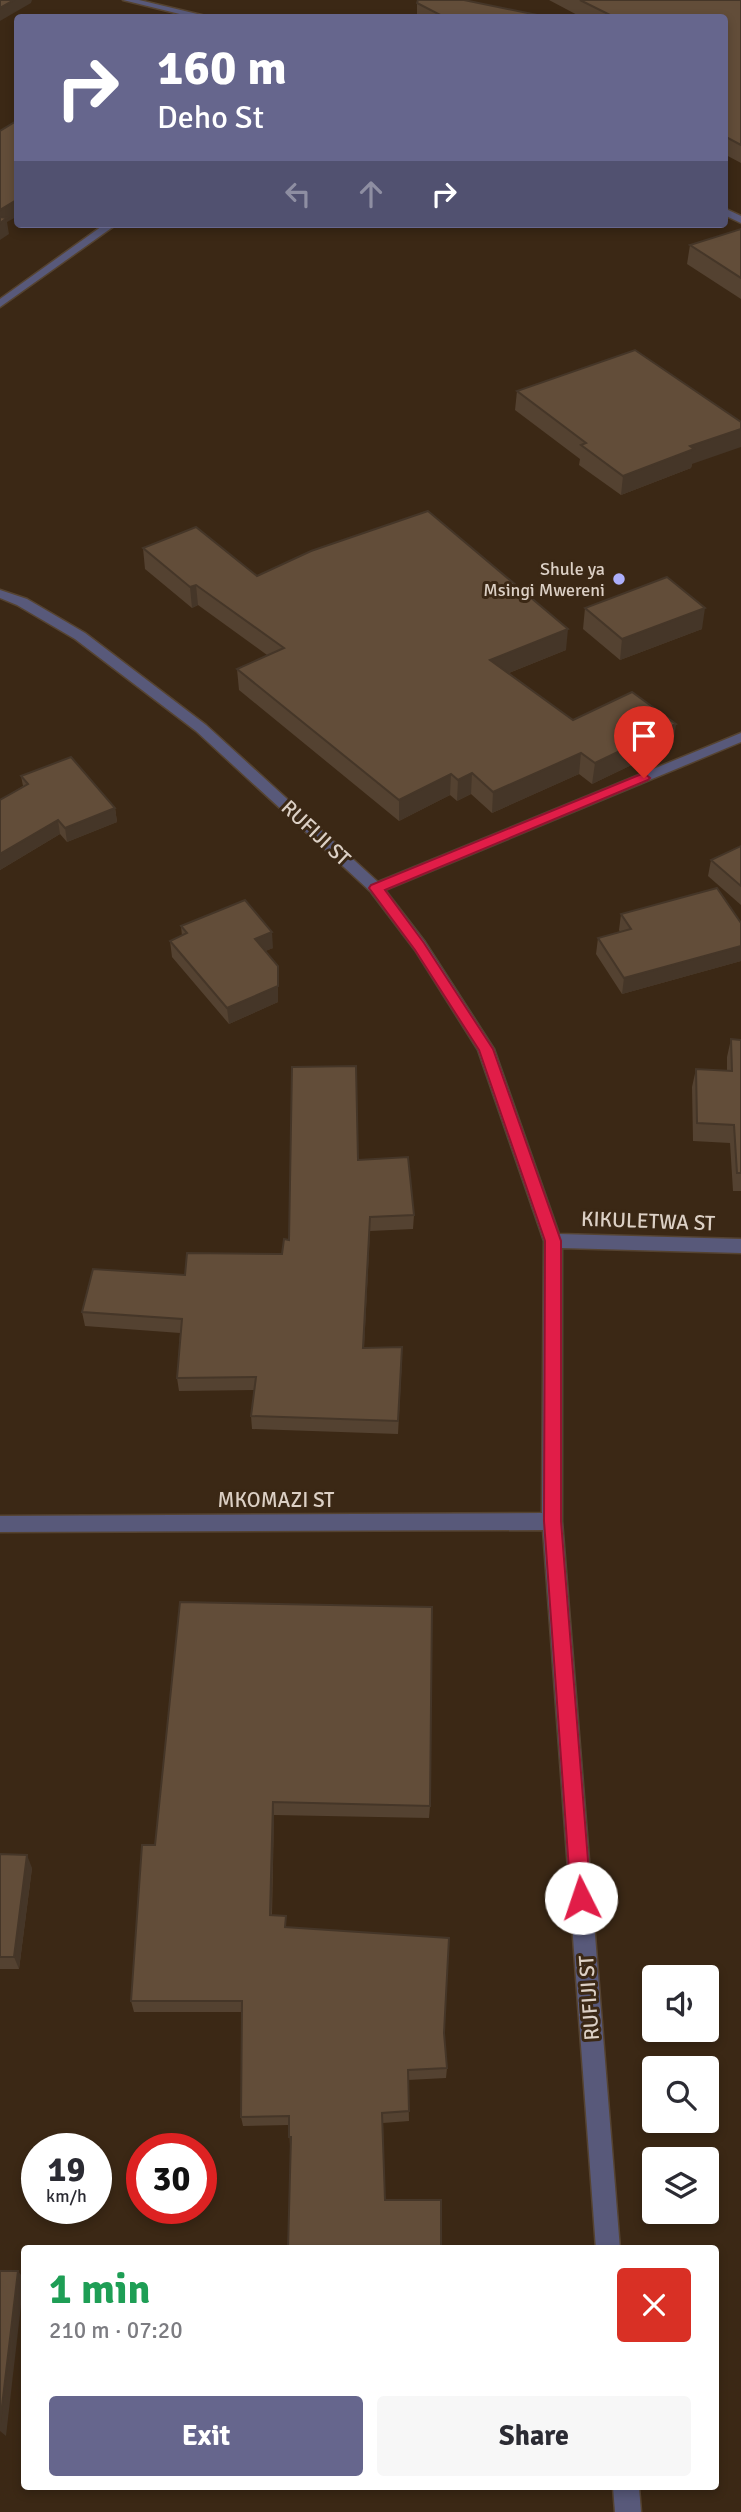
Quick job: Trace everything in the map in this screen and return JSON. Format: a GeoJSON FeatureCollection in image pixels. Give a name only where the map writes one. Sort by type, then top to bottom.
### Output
{"type":"FeatureCollection","features":[{"type":"Feature","properties":{"kind":"street"},"geometry":{"type":"LineString","coordinates":[[127,0],[190,14]]}},
{"type":"Feature","properties":{"kind":"street"},"geometry":{"type":"LineString","coordinates":[[161,8],[180,0]]}},
{"type":"Feature","properties":{"kind":"street"},"geometry":{"type":"LineString","coordinates":[[0,304],[106,228]]}},
{"type":"Feature","properties":{"kind":"street","name":"RUFIJI ST"},"geometry":{"type":"LineString","coordinates":[[0,594],[22,602],[80,636],[201,728],[376,888],[419,946],[486,1049],[553,1241],[552,1521],[608,2245]]}},
{"type":"Feature","properties":{"kind":"street"},"geometry":{"type":"LineString","coordinates":[[376,888],[741,737]]}},
{"type":"Feature","properties":{"kind":"street","name":"KIKULETWA ST"},"geometry":{"type":"LineString","coordinates":[[553,1241],[741,1246]]}},
{"type":"Feature","properties":{"kind":"street","name":"MKOMAZI ST"},"geometry":{"type":"LineString","coordinates":[[0,1524],[552,1521]]}},
{"type":"Feature","properties":{"kind":"street"},"geometry":{"type":"LineString","coordinates":[[626,2490],[628,2512]]}},
{"type":"Feature","properties":{"kind":"building"},"geometry":{"type":"Polygon","coordinates":[[[0,0],[14,0],[0,8],[0,0]]]}},
{"type":"Feature","properties":{"kind":"building"},"geometry":{"type":"Polygon","coordinates":[[[418,0],[464,0],[532,14],[438,14],[417,3],[418,0]]]}},
{"type":"Feature","properties":{"kind":"building"},"geometry":{"type":"Polygon","coordinates":[[[580,0],[741,0],[741,145],[728,138],[728,14],[608,14],[580,0]]]}},
{"type":"Feature","properties":{"kind":"building"},"geometry":{"type":"Polygon","coordinates":[[[14,122],[14,201],[0,210],[0,131],[14,122]]]}},
{"type":"Feature","properties":{"kind":"building"},"geometry":{"type":"Polygon","coordinates":[[[741,229],[741,278],[690,245],[741,229]]]}},
{"type":"Feature","properties":{"kind":"building"},"geometry":{"type":"Polygon","coordinates":[[[635,350],[741,422],[741,429],[690,446],[694,449],[623,476],[581,445],[586,443],[517,391],[635,350]]]}},
{"type":"Feature","properties":{"kind":"building"},"geometry":{"type":"Polygon","coordinates":[[[428,511],[568,629],[490,660],[573,720],[632,692],[676,724],[595,763],[581,753],[493,792],[472,773],[458,780],[451,774],[399,800],[237,669],[284,648],[196,585],[190,587],[143,548],[196,527],[257,576],[311,551],[428,511]]]}},
{"type":"Feature","properties":{"kind":"building"},"geometry":{"type":"Polygon","coordinates":[[[667,577],[705,608],[622,639],[585,608],[667,577]]]}},
{"type":"Feature","properties":{"kind":"building"},"geometry":{"type":"Polygon","coordinates":[[[71,757],[115,808],[65,828],[58,820],[0,854],[0,800],[28,784],[21,776],[71,757]]]}},
{"type":"Feature","properties":{"kind":"building"},"geometry":{"type":"Polygon","coordinates":[[[741,846],[741,886],[711,860],[741,846]]]}},
{"type":"Feature","properties":{"kind":"building"},"geometry":{"type":"Polygon","coordinates":[[[717,888],[741,923],[741,946],[624,978],[598,938],[631,929],[621,914],[717,888]]]}},
{"type":"Feature","properties":{"kind":"building"},"geometry":{"type":"Polygon","coordinates":[[[245,900],[272,932],[255,939],[278,966],[278,986],[227,1008],[170,941],[187,933],[181,926],[245,900]]]}},
{"type":"Feature","properties":{"kind":"building"},"geometry":{"type":"Polygon","coordinates":[[[731,1039],[741,1040],[741,1173],[737,1173],[734,1125],[697,1123],[696,1069],[732,1071],[731,1039]]]}},
{"type":"Feature","properties":{"kind":"building"},"geometry":{"type":"Polygon","coordinates":[[[356,1066],[358,1160],[408,1157],[414,1215],[370,1217],[363,1348],[402,1347],[398,1421],[251,1416],[256,1377],[177,1378],[182,1319],[82,1312],[93,1269],[185,1275],[187,1253],[282,1254],[284,1239],[289,1240],[292,1067],[356,1066]]]}},
{"type":"Feature","properties":{"kind":"building"},"geometry":{"type":"Polygon","coordinates":[[[180,1602],[432,1607],[430,1806],[273,1802],[270,1915],[286,1916],[285,1927],[449,1938],[444,2033],[447,2068],[408,2070],[409,2111],[382,2113],[385,2200],[441,2200],[441,2245],[288,2245],[291,2137],[289,2116],[241,2117],[242,2001],[131,2001],[142,1845],[155,1845],[180,1602]]]}},
{"type":"Feature","properties":{"kind":"building"},"geometry":{"type":"Polygon","coordinates":[[[0,1854],[27,1855],[14,1957],[0,1957],[0,1854]]]}},
{"type":"Feature","properties":{"kind":"building"},"geometry":{"type":"Polygon","coordinates":[[[0,2271],[18,2271],[0,2423],[0,2271]]]}},
{"type":"Feature","properties":{"kind":"place","name":"Shule ya Msingi Mwereni"},"geometry":{"type":"Point","coordinates":[619,579]}},
{"type":"Feature","properties":{"kind":"route"},"geometry":{"type":"LineString","coordinates":[[581,1898],[552,1521],[553,1241],[486,1049],[419,946],[376,888],[644,778]]}}]}
